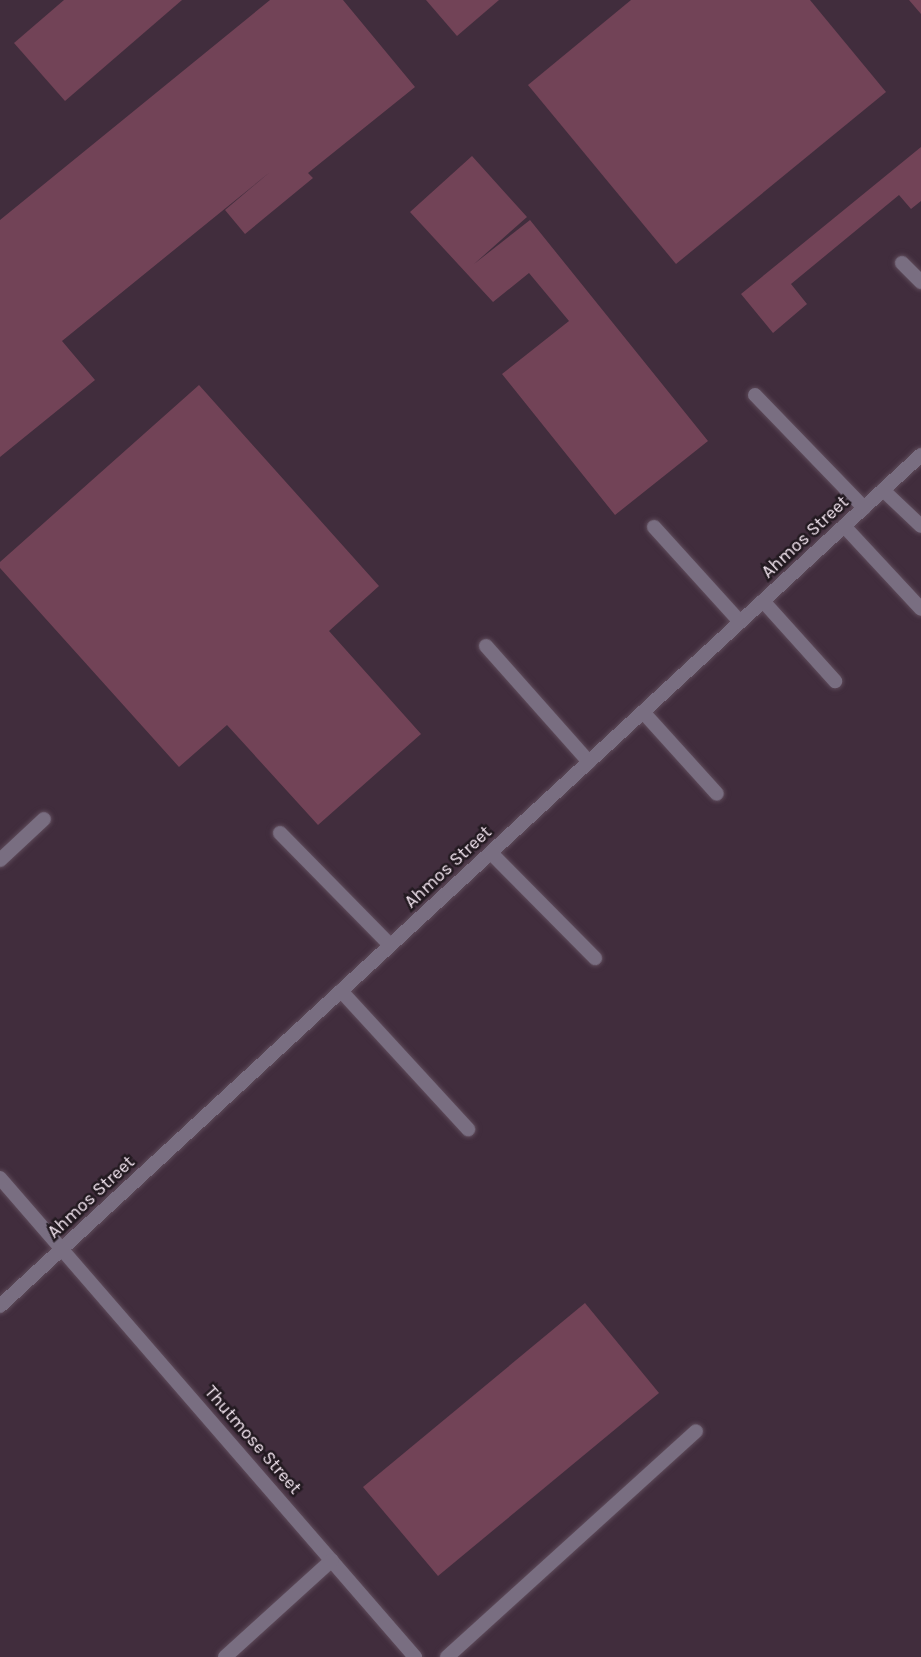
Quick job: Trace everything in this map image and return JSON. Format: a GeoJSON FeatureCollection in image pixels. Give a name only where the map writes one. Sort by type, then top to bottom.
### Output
{"type":"FeatureCollection","features":[{"type":"Feature","properties":{"kind":"lane"},"geometry":{"type":"LineString","coordinates":[[902,263],[921,282]]}},
{"type":"Feature","properties":{"kind":"lane"},"geometry":{"type":"LineString","coordinates":[[755,395],[864,508]]}},
{"type":"Feature","properties":{"kind":"lane","name":"Ahmos Street"},"geometry":{"type":"LineString","coordinates":[[0,1306],[921,455]]}},
{"type":"Feature","properties":{"kind":"lane"},"geometry":{"type":"LineString","coordinates":[[883,490],[921,526]]}},
{"type":"Feature","properties":{"kind":"lane"},"geometry":{"type":"LineString","coordinates":[[654,526],[741,622]]}},
{"type":"Feature","properties":{"kind":"lane"},"geometry":{"type":"LineString","coordinates":[[844,526],[921,609]]}},
{"type":"Feature","properties":{"kind":"lane"},"geometry":{"type":"LineString","coordinates":[[763,601],[835,681]]}},
{"type":"Feature","properties":{"kind":"lane"},"geometry":{"type":"LineString","coordinates":[[486,646],[589,762]]}},
{"type":"Feature","properties":{"kind":"lane"},"geometry":{"type":"LineString","coordinates":[[643,712],[717,794]]}},
{"type":"Feature","properties":{"kind":"lane"},"geometry":{"type":"LineString","coordinates":[[0,860],[44,819]]}},
{"type":"Feature","properties":{"kind":"lane"},"geometry":{"type":"LineString","coordinates":[[280,833],[390,945]]}},
{"type":"Feature","properties":{"kind":"lane"},"geometry":{"type":"LineString","coordinates":[[491,853],[595,958]]}},
{"type":"Feature","properties":{"kind":"lane"},"geometry":{"type":"LineString","coordinates":[[341,991],[468,1129]]}},
{"type":"Feature","properties":{"kind":"lane","name":"Thutmose Street"},"geometry":{"type":"LineString","coordinates":[[0,1178],[63,1247],[416,1657]]}},
{"type":"Feature","properties":{"kind":"lane"},"geometry":{"type":"LineString","coordinates":[[447,1657],[696,1431]]}},
{"type":"Feature","properties":{"kind":"lane"},"geometry":{"type":"LineString","coordinates":[[225,1657],[332,1560]]}},
{"type":"Feature","properties":{"kind":"building"},"geometry":{"type":"Polygon","coordinates":[[[64,0],[182,0],[65,101],[14,43],[64,0]]]}},
{"type":"Feature","properties":{"kind":"building"},"geometry":{"type":"Polygon","coordinates":[[[270,0],[343,0],[415,87],[308,173],[313,178],[245,234],[225,210],[270,172],[62,341],[95,380],[0,457],[0,220],[270,0]]]}},
{"type":"Feature","properties":{"kind":"building"},"geometry":{"type":"Polygon","coordinates":[[[426,0],[499,0],[457,36],[426,0]]]}},
{"type":"Feature","properties":{"kind":"building"},"geometry":{"type":"Polygon","coordinates":[[[631,0],[810,0],[886,92],[676,264],[528,85],[631,0]]]}},
{"type":"Feature","properties":{"kind":"building"},"geometry":{"type":"Polygon","coordinates":[[[909,0],[921,0],[921,14],[909,0]]]}},
{"type":"Feature","properties":{"kind":"building"},"geometry":{"type":"Polygon","coordinates":[[[921,147],[921,201],[911,209],[899,195],[791,284],[807,304],[773,333],[741,294],[921,147]]]}},
{"type":"Feature","properties":{"kind":"building"},"geometry":{"type":"Polygon","coordinates":[[[472,156],[527,217],[474,264],[530,220],[708,441],[615,515],[502,374],[569,321],[529,273],[493,302],[410,212],[472,156]]]}},
{"type":"Feature","properties":{"kind":"building"},"geometry":{"type":"Polygon","coordinates":[[[199,385],[379,586],[329,631],[421,734],[318,825],[227,725],[179,767],[0,568],[0,562],[199,385]]]}},
{"type":"Feature","properties":{"kind":"building"},"geometry":{"type":"Polygon","coordinates":[[[585,1303],[659,1393],[438,1576],[363,1487],[585,1303]]]}}]}
